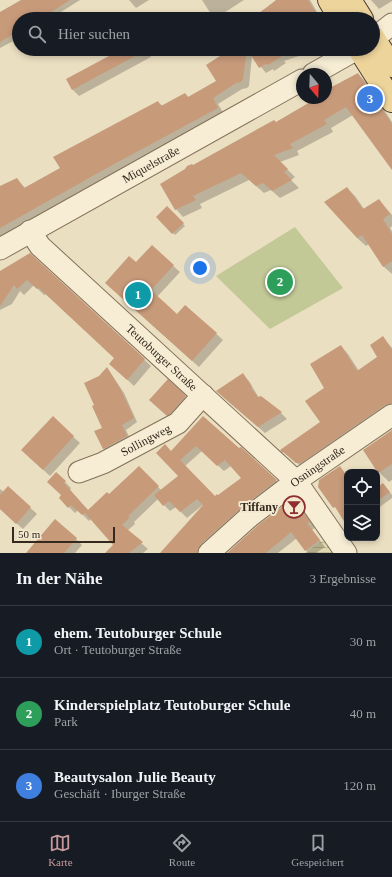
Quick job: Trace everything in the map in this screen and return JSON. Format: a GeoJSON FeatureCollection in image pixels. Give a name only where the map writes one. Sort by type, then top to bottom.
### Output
{"type":"FeatureCollection","features":[{"type":"Feature","properties":{"kind":"main road"},"geometry":{"type":"LineString","coordinates":[[329,0],[336,12]]}},
{"type":"Feature","properties":{"kind":"main road"},"geometry":{"type":"LineString","coordinates":[[350,0],[358,12]]}},
{"type":"Feature","properties":{"kind":"main road"},"geometry":{"type":"LineString","coordinates":[[380,54],[392,66]]}},
{"type":"Feature","properties":{"kind":"main road"},"geometry":{"type":"LineString","coordinates":[[373,56],[392,101]]}},
{"type":"Feature","properties":{"kind":"street"},"geometry":{"type":"LineString","coordinates":[[380,33],[392,24]]}},
{"type":"Feature","properties":{"kind":"street"},"geometry":{"type":"LineString","coordinates":[[323,68],[343,56]]}},
{"type":"Feature","properties":{"kind":"street","name":"Miquelstraße"},"geometry":{"type":"LineString","coordinates":[[0,248],[296,83]]}},
{"type":"Feature","properties":{"kind":"street","name":"Teutoburger Straße"},"geometry":{"type":"LineString","coordinates":[[30,231],[40,246],[296,481],[346,553]]}},
{"type":"Feature","properties":{"kind":"street","name":"Sollingweg"},"geometry":{"type":"LineString","coordinates":[[79,472],[103,463],[178,423],[203,395]]}},
{"type":"Feature","properties":{"kind":"street","name":"Osningstraße"},"geometry":{"type":"LineString","coordinates":[[209,553],[249,517],[296,481],[392,415]]}},
{"type":"Feature","properties":{"kind":"shaded area"},"geometry":{"type":"Polygon","coordinates":[[[327,537],[338,553],[305,553],[327,537]]]}},
{"type":"Feature","properties":{"kind":"green space"},"geometry":{"type":"Polygon","coordinates":[[[295,227],[343,288],[270,329],[216,276],[295,227]]]}},
{"type":"Feature","properties":{"kind":"building"},"geometry":{"type":"Polygon","coordinates":[[[21,0],[70,0],[51,12],[12,12],[12,35],[0,42],[0,12],[21,0]]]}},
{"type":"Feature","properties":{"kind":"building"},"geometry":{"type":"Polygon","coordinates":[[[276,0],[308,0],[316,12],[261,12],[276,0]]]}},
{"type":"Feature","properties":{"kind":"building"},"geometry":{"type":"Polygon","coordinates":[[[109,56],[135,56],[72,90],[66,79],[109,56]]]}},
{"type":"Feature","properties":{"kind":"building"},"geometry":{"type":"Polygon","coordinates":[[[220,56],[246,56],[243,79],[241,82],[236,83],[213,98],[218,108],[0,228],[0,186],[17,178],[24,188],[60,168],[53,157],[158,101],[161,106],[185,93],[188,97],[216,81],[206,65],[220,56]]]}},
{"type":"Feature","properties":{"kind":"building"},"geometry":{"type":"Polygon","coordinates":[[[251,56],[281,57],[268,65],[266,64],[259,68],[251,56]]]}},
{"type":"Feature","properties":{"kind":"building"},"geometry":{"type":"Polygon","coordinates":[[[358,73],[392,124],[392,170],[346,107],[324,120],[327,124],[290,144],[293,148],[274,155],[288,169],[284,172],[292,180],[272,191],[263,183],[256,186],[241,173],[193,196],[196,200],[175,210],[160,184],[185,169],[187,166],[193,165],[274,120],[276,122],[307,104],[332,104],[332,87],[358,73]]]}},
{"type":"Feature","properties":{"kind":"building"},"geometry":{"type":"Polygon","coordinates":[[[347,187],[363,209],[379,199],[390,214],[383,219],[392,234],[392,261],[383,267],[362,235],[357,238],[324,202],[347,187]]]}},
{"type":"Feature","properties":{"kind":"building"},"geometry":{"type":"Polygon","coordinates":[[[167,206],[184,223],[172,234],[156,217],[167,206]]]}},
{"type":"Feature","properties":{"kind":"building"},"geometry":{"type":"Polygon","coordinates":[[[152,245],[174,265],[151,290],[177,314],[185,305],[217,333],[192,361],[105,283],[129,256],[136,262],[152,245]]]}},
{"type":"Feature","properties":{"kind":"building"},"geometry":{"type":"Polygon","coordinates":[[[30,253],[145,359],[127,380],[109,364],[114,358],[39,288],[37,289],[27,280],[17,289],[14,285],[0,306],[0,271],[30,253]]]}},
{"type":"Feature","properties":{"kind":"building"},"geometry":{"type":"Polygon","coordinates":[[[383,336],[392,350],[392,403],[385,405],[301,463],[296,463],[280,450],[320,422],[305,401],[324,388],[310,364],[341,345],[357,371],[377,357],[370,345],[383,336]]]}},
{"type":"Feature","properties":{"kind":"building"},"geometry":{"type":"Polygon","coordinates":[[[107,367],[120,388],[134,418],[122,425],[127,436],[103,449],[94,431],[102,428],[84,383],[99,376],[107,367]]]}},
{"type":"Feature","properties":{"kind":"building"},"geometry":{"type":"Polygon","coordinates":[[[243,373],[258,397],[261,396],[282,412],[258,427],[216,391],[243,373]]]}},
{"type":"Feature","properties":{"kind":"building"},"geometry":{"type":"Polygon","coordinates":[[[168,379],[186,396],[167,416],[149,400],[168,379]]]}},
{"type":"Feature","properties":{"kind":"building"},"geometry":{"type":"Polygon","coordinates":[[[53,416],[74,436],[43,470],[21,450],[53,416]]]}},
{"type":"Feature","properties":{"kind":"building"},"geometry":{"type":"Polygon","coordinates":[[[203,416],[239,448],[241,447],[277,480],[241,508],[201,544],[197,553],[160,553],[203,505],[197,499],[180,512],[169,501],[163,506],[154,495],[178,476],[156,453],[165,444],[171,451],[203,416]],[[196,446],[180,460],[215,496],[241,478],[225,460],[217,466],[196,446]]]}},
{"type":"Feature","properties":{"kind":"building"},"geometry":{"type":"Polygon","coordinates":[[[392,430],[392,464],[380,472],[380,469],[375,469],[363,450],[392,430]]]}},
{"type":"Feature","properties":{"kind":"building"},"geometry":{"type":"Polygon","coordinates":[[[139,466],[159,486],[128,516],[130,517],[122,525],[143,542],[129,553],[105,553],[113,545],[85,513],[82,515],[71,505],[68,508],[59,498],[61,495],[47,482],[56,472],[66,481],[64,483],[88,510],[107,492],[109,494],[139,466]]]}},
{"type":"Feature","properties":{"kind":"building"},"geometry":{"type":"Polygon","coordinates":[[[340,466],[344,472],[344,521],[335,507],[333,508],[318,487],[319,480],[340,466]]]}},
{"type":"Feature","properties":{"kind":"building"},"geometry":{"type":"Polygon","coordinates":[[[383,483],[390,492],[380,499],[380,486],[383,483]]]}},
{"type":"Feature","properties":{"kind":"building"},"geometry":{"type":"Polygon","coordinates":[[[8,486],[31,507],[16,524],[0,509],[0,495],[8,486]]]}},
{"type":"Feature","properties":{"kind":"building"},"geometry":{"type":"Polygon","coordinates":[[[291,500],[295,500],[310,522],[307,523],[320,540],[305,551],[291,532],[266,553],[227,553],[257,526],[291,500]]]}},
{"type":"Feature","properties":{"kind":"building"},"geometry":{"type":"Polygon","coordinates":[[[55,519],[77,538],[64,553],[26,553],[55,519]]]}},
{"type":"Feature","properties":{"kind":"place","name":"Beautysalon Julie Beauty"},"geometry":{"type":"Point","coordinates":[370,99]}},
{"type":"Feature","properties":{"kind":"place","name":"Kinderspielplatz Teutoburger Schule"},"geometry":{"type":"Point","coordinates":[280,282]}},
{"type":"Feature","properties":{"kind":"place","name":"ehem. Teutoburger Schule"},"geometry":{"type":"Point","coordinates":[138,295]}},
{"type":"Feature","properties":{"kind":"place","name":"Tiffany"},"geometry":{"type":"Point","coordinates":[294,507]}}]}
